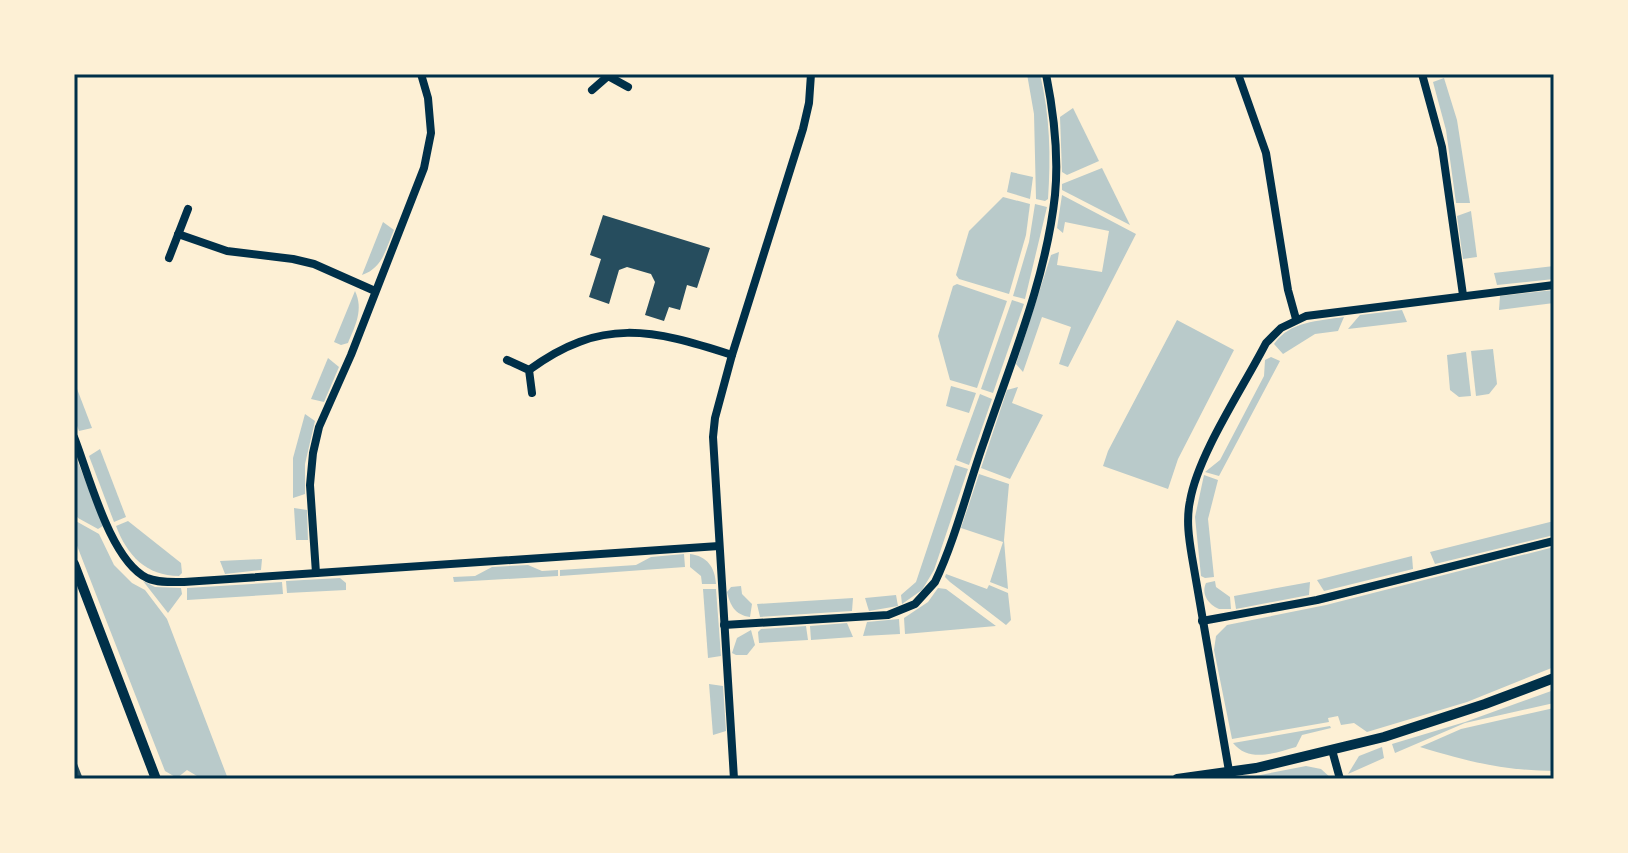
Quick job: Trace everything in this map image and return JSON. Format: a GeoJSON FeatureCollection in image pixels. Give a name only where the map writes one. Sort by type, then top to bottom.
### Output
{"type":"FeatureCollection","features":[{"type":"Feature","properties":{"kind":"street"},"geometry":{"type":"LineString","coordinates":[[316,573],[310,485],[313,453],[319,427],[351,355],[429,150],[428,98],[421,74]]}},
{"type":"Feature","properties":{"kind":"street"},"geometry":{"type":"LineString","coordinates":[[734,779],[713,437],[732,355],[803,129],[811,74]]}},
{"type":"Feature","properties":{"kind":"street"},"geometry":{"type":"LineString","coordinates":[[724,625],[888,615],[915,604],[935,582],[1031,303],[1048,241],[1056,162],[1055,128],[1046,74]]}},
{"type":"Feature","properties":{"kind":"street"},"geometry":{"type":"LineString","coordinates":[[1238,74],[1266,153],[1288,290],[1296,319]]}},
{"type":"Feature","properties":{"kind":"street"},"geometry":{"type":"LineString","coordinates":[[1422,74],[1442,147],[1463,295]]}},
{"type":"Feature","properties":{"kind":"street"},"geometry":{"type":"LineString","coordinates":[[592,90],[608,75],[628,87]]}},
{"type":"Feature","properties":{"kind":"street"},"geometry":{"type":"LineString","coordinates":[[169,258],[188,209]]}},
{"type":"Feature","properties":{"kind":"street"},"geometry":{"type":"LineString","coordinates":[[178,234],[227,251],[314,264],[375,291]]}},
{"type":"Feature","properties":{"kind":"street"},"geometry":{"type":"LineString","coordinates":[[1229,771],[1188,526],[1194,482],[1266,343],[1273,334],[1296,319],[1316,314],[1554,285]]}},
{"type":"Feature","properties":{"kind":"street"},"geometry":{"type":"LineString","coordinates":[[529,370],[577,342],[611,334],[658,334],[732,355]]}},
{"type":"Feature","properties":{"kind":"street"},"geometry":{"type":"LineString","coordinates":[[507,360],[529,370]]}},
{"type":"Feature","properties":{"kind":"street"},"geometry":{"type":"LineString","coordinates":[[529,370],[532,393]]}},
{"type":"Feature","properties":{"kind":"street"},"geometry":{"type":"LineString","coordinates":[[74,437],[115,545],[132,567],[146,577],[172,582],[719,546]]}},
{"type":"Feature","properties":{"kind":"street"},"geometry":{"type":"LineString","coordinates":[[1202,621],[1317,600],[1554,541]]}},
{"type":"Feature","properties":{"kind":"street"},"geometry":{"type":"LineString","coordinates":[[74,564],[156,779]]}},
{"type":"Feature","properties":{"kind":"street"},"geometry":{"type":"LineString","coordinates":[[1177,779],[1256,768],[1384,737],[1554,678]]}},
{"type":"Feature","properties":{"kind":"street"},"geometry":{"type":"LineString","coordinates":[[1332,750],[1340,779]]}},
{"type":"Feature","properties":{"kind":"shaded area"},"geometry":{"type":"Polygon","coordinates":[[[1027,74],[1040,74],[1046,105],[1049,168],[1048,199],[1045,201],[1036,199],[1034,114],[1027,74]]]}},
{"type":"Feature","properties":{"kind":"shaded area"},"geometry":{"type":"Polygon","coordinates":[[[1444,78],[1457,120],[1470,203],[1456,203],[1446,130],[1433,82],[1444,78]]]}},
{"type":"Feature","properties":{"kind":"shaded area"},"geometry":{"type":"Polygon","coordinates":[[[1073,108],[1099,161],[1067,175],[1062,172],[1060,117],[1073,108]]]}},
{"type":"Feature","properties":{"kind":"shaded area"},"geometry":{"type":"Polygon","coordinates":[[[1102,168],[1130,225],[1062,190],[1062,184],[1102,168]]]}},
{"type":"Feature","properties":{"kind":"shaded area"},"geometry":{"type":"Polygon","coordinates":[[[1011,172],[1033,177],[1030,199],[1007,192],[1011,172]]]}},
{"type":"Feature","properties":{"kind":"shaded area"},"geometry":{"type":"Polygon","coordinates":[[[1062,195],[1136,234],[1068,367],[1059,364],[1071,327],[1042,317],[1023,372],[1016,364],[1051,255],[1059,252],[1057,265],[1102,272],[1109,231],[1065,222],[1063,233],[1057,228],[1062,195]]]}},
{"type":"Feature","properties":{"kind":"shaded area"},"geometry":{"type":"Polygon","coordinates":[[[1003,197],[1030,204],[1026,235],[1009,294],[959,279],[956,275],[969,231],[1003,197]]]}},
{"type":"Feature","properties":{"kind":"shaded area"},"geometry":{"type":"Polygon","coordinates":[[[1035,204],[1047,207],[1025,299],[1013,296],[1029,242],[1035,204]]]}},
{"type":"Feature","properties":{"kind":"shaded area"},"geometry":{"type":"Polygon","coordinates":[[[1471,211],[1477,257],[1463,259],[1457,216],[1471,211]]]}},
{"type":"Feature","properties":{"kind":"shaded area"},"geometry":{"type":"Polygon","coordinates":[[[383,222],[394,230],[375,268],[362,275],[383,222]]]}},
{"type":"Feature","properties":{"kind":"shaded area"},"geometry":{"type":"Polygon","coordinates":[[[1554,266],[1554,279],[1497,285],[1494,273],[1554,266]]]}},
{"type":"Feature","properties":{"kind":"shaded area"},"geometry":{"type":"Polygon","coordinates":[[[957,284],[1007,301],[977,388],[950,380],[938,336],[953,286],[957,284]]]}},
{"type":"Feature","properties":{"kind":"shaded area"},"geometry":{"type":"Polygon","coordinates":[[[1554,290],[1554,303],[1499,310],[1500,296],[1554,290]]]}},
{"type":"Feature","properties":{"kind":"shaded area"},"geometry":{"type":"Polygon","coordinates":[[[355,291],[359,305],[358,318],[348,343],[341,345],[334,342],[355,291]]]}},
{"type":"Feature","properties":{"kind":"shaded area"},"geometry":{"type":"Polygon","coordinates":[[[1012,300],[1024,304],[993,393],[981,389],[1012,300]]]}},
{"type":"Feature","properties":{"kind":"shaded area"},"geometry":{"type":"Polygon","coordinates":[[[1402,310],[1407,322],[1348,329],[1360,315],[1402,310]]]}},
{"type":"Feature","properties":{"kind":"shaded area"},"geometry":{"type":"Polygon","coordinates":[[[1344,317],[1338,331],[1315,334],[1283,354],[1274,344],[1296,326],[1344,317]]]}},
{"type":"Feature","properties":{"kind":"shaded area"},"geometry":{"type":"Polygon","coordinates":[[[1177,320],[1234,350],[1178,459],[1168,489],[1103,466],[1177,320]]]}},
{"type":"Feature","properties":{"kind":"shaded area"},"geometry":{"type":"Polygon","coordinates":[[[1493,349],[1497,384],[1489,394],[1476,396],[1471,351],[1493,349]]]}},
{"type":"Feature","properties":{"kind":"shaded area"},"geometry":{"type":"Polygon","coordinates":[[[1466,352],[1471,396],[1459,397],[1450,390],[1447,355],[1466,352]]]}},
{"type":"Feature","properties":{"kind":"shaded area"},"geometry":{"type":"Polygon","coordinates":[[[1271,357],[1280,361],[1219,476],[1205,472],[1220,460],[1264,376],[1265,360],[1271,357]]]}},
{"type":"Feature","properties":{"kind":"shaded area"},"geometry":{"type":"Polygon","coordinates":[[[328,358],[339,367],[324,402],[311,399],[328,358]]]}},
{"type":"Feature","properties":{"kind":"shaded area"},"geometry":{"type":"Polygon","coordinates":[[[74,381],[92,428],[79,431],[74,418],[74,381]]]}},
{"type":"Feature","properties":{"kind":"shaded area"},"geometry":{"type":"Polygon","coordinates":[[[951,386],[976,393],[969,413],[946,406],[951,386]]]}},
{"type":"Feature","properties":{"kind":"shaded area"},"geometry":{"type":"Polygon","coordinates":[[[1018,387],[1012,403],[1043,415],[1010,479],[981,468],[1007,390],[1018,387]]]}},
{"type":"Feature","properties":{"kind":"shaded area"},"geometry":{"type":"Polygon","coordinates":[[[980,394],[992,399],[969,465],[956,460],[980,394]]]}},
{"type":"Feature","properties":{"kind":"shaded area"},"geometry":{"type":"Polygon","coordinates":[[[305,414],[315,421],[305,464],[305,494],[293,498],[293,458],[305,414]]]}},
{"type":"Feature","properties":{"kind":"shaded area"},"geometry":{"type":"Polygon","coordinates":[[[100,449],[126,517],[114,522],[89,456],[100,449]]]}},
{"type":"Feature","properties":{"kind":"shaded area"},"geometry":{"type":"Polygon","coordinates":[[[74,452],[103,526],[98,529],[78,518],[74,512],[74,452]]]}},
{"type":"Feature","properties":{"kind":"shaded area"},"geometry":{"type":"Polygon","coordinates":[[[955,465],[968,469],[934,570],[922,590],[902,604],[901,595],[916,582],[955,465]]]}},
{"type":"Feature","properties":{"kind":"shaded area"},"geometry":{"type":"Polygon","coordinates":[[[979,474],[1009,484],[1004,540],[1008,589],[990,582],[1003,542],[961,528],[979,474]]]}},
{"type":"Feature","properties":{"kind":"shaded area"},"geometry":{"type":"Polygon","coordinates":[[[1204,475],[1218,480],[1208,519],[1214,577],[1205,578],[1201,576],[1195,517],[1204,475]]]}},
{"type":"Feature","properties":{"kind":"shaded area"},"geometry":{"type":"Polygon","coordinates":[[[294,508],[307,510],[308,540],[296,540],[294,508]]]}},
{"type":"Feature","properties":{"kind":"shaded area"},"geometry":{"type":"Polygon","coordinates":[[[74,520],[99,534],[114,565],[132,583],[145,590],[167,619],[228,779],[202,779],[187,770],[177,778],[165,771],[74,538],[74,520]]]}},
{"type":"Feature","properties":{"kind":"shaded area"},"geometry":{"type":"Polygon","coordinates":[[[128,521],[181,563],[182,573],[179,576],[147,568],[132,555],[116,526],[128,521]]]}},
{"type":"Feature","properties":{"kind":"shaded area"},"geometry":{"type":"Polygon","coordinates":[[[1554,521],[1554,535],[1435,564],[1430,552],[1554,521]]]}},
{"type":"Feature","properties":{"kind":"shaded area"},"geometry":{"type":"Polygon","coordinates":[[[1554,547],[1554,667],[1467,702],[1367,732],[1354,723],[1341,725],[1338,716],[1328,718],[1329,722],[1232,739],[1214,650],[1216,636],[1227,625],[1326,605],[1554,547]]]}},
{"type":"Feature","properties":{"kind":"shaded area"},"geometry":{"type":"Polygon","coordinates":[[[684,554],[685,567],[560,576],[560,570],[636,565],[651,557],[684,554]]]}},
{"type":"Feature","properties":{"kind":"shaded area"},"geometry":{"type":"Polygon","coordinates":[[[690,554],[709,563],[716,584],[702,584],[701,576],[690,567],[690,554]]]}},
{"type":"Feature","properties":{"kind":"shaded area"},"geometry":{"type":"Polygon","coordinates":[[[1412,556],[1413,569],[1324,591],[1317,580],[1412,556]]]}},
{"type":"Feature","properties":{"kind":"shaded area"},"geometry":{"type":"Polygon","coordinates":[[[262,559],[261,570],[225,574],[220,561],[262,559]]]}},
{"type":"Feature","properties":{"kind":"shaded area"},"geometry":{"type":"Polygon","coordinates":[[[528,565],[542,571],[558,570],[558,576],[454,582],[453,577],[475,576],[492,567],[528,565]]]}},
{"type":"Feature","properties":{"kind":"shaded area"},"geometry":{"type":"Polygon","coordinates":[[[946,574],[1008,593],[1011,620],[1006,625],[950,582],[946,574]]]}},
{"type":"Feature","properties":{"kind":"shaded area"},"geometry":{"type":"Polygon","coordinates":[[[340,578],[346,583],[346,590],[287,593],[286,581],[340,578]]]}},
{"type":"Feature","properties":{"kind":"shaded area"},"geometry":{"type":"Polygon","coordinates":[[[143,581],[155,587],[181,588],[182,594],[168,613],[143,581]]]}},
{"type":"Feature","properties":{"kind":"shaded area"},"geometry":{"type":"Polygon","coordinates":[[[1215,581],[1216,587],[1230,597],[1231,609],[1219,609],[1206,598],[1206,583],[1215,581]]]}},
{"type":"Feature","properties":{"kind":"shaded area"},"geometry":{"type":"Polygon","coordinates":[[[282,582],[283,594],[187,600],[187,588],[282,582]]]}},
{"type":"Feature","properties":{"kind":"shaded area"},"geometry":{"type":"Polygon","coordinates":[[[1310,582],[1309,595],[1236,609],[1234,596],[1310,582]]]}},
{"type":"Feature","properties":{"kind":"shaded area"},"geometry":{"type":"Polygon","coordinates":[[[741,586],[742,594],[752,604],[750,617],[737,612],[728,597],[731,587],[741,586]]]}},
{"type":"Feature","properties":{"kind":"shaded area"},"geometry":{"type":"Polygon","coordinates":[[[938,588],[946,589],[996,626],[905,634],[904,618],[928,602],[938,588]]]}},
{"type":"Feature","properties":{"kind":"shaded area"},"geometry":{"type":"Polygon","coordinates":[[[703,589],[716,589],[721,656],[708,658],[703,589]]]}},
{"type":"Feature","properties":{"kind":"shaded area"},"geometry":{"type":"Polygon","coordinates":[[[896,595],[898,606],[869,611],[865,598],[896,595]]]}},
{"type":"Feature","properties":{"kind":"shaded area"},"geometry":{"type":"Polygon","coordinates":[[[853,598],[852,611],[760,617],[757,604],[853,598]]]}},
{"type":"Feature","properties":{"kind":"shaded area"},"geometry":{"type":"Polygon","coordinates":[[[899,619],[900,634],[863,636],[867,622],[899,619]]]}},
{"type":"Feature","properties":{"kind":"shaded area"},"geometry":{"type":"Polygon","coordinates":[[[847,623],[853,637],[811,640],[810,626],[847,623]]]}},
{"type":"Feature","properties":{"kind":"shaded area"},"geometry":{"type":"Polygon","coordinates":[[[806,626],[808,640],[759,643],[758,632],[761,629],[806,626]]]}},
{"type":"Feature","properties":{"kind":"shaded area"},"geometry":{"type":"Polygon","coordinates":[[[751,630],[755,645],[747,655],[732,653],[737,638],[751,630]]]}},
{"type":"Feature","properties":{"kind":"shaded area"},"geometry":{"type":"Polygon","coordinates":[[[709,684],[723,686],[726,731],[713,735],[709,684]]]}},
{"type":"Feature","properties":{"kind":"shaded area"},"geometry":{"type":"Polygon","coordinates":[[[1554,690],[1554,703],[1465,723],[1395,753],[1392,744],[1554,690]]]}},
{"type":"Feature","properties":{"kind":"shaded area"},"geometry":{"type":"Polygon","coordinates":[[[1554,708],[1554,771],[1486,764],[1420,747],[1461,729],[1554,708]]]}},
{"type":"Feature","properties":{"kind":"shaded area"},"geometry":{"type":"Polygon","coordinates":[[[1330,726],[1302,735],[1296,747],[1271,754],[1247,753],[1233,743],[1330,726]]]}},
{"type":"Feature","properties":{"kind":"shaded area"},"geometry":{"type":"Polygon","coordinates":[[[1382,747],[1384,758],[1348,774],[1359,756],[1382,747]]]}},
{"type":"Feature","properties":{"kind":"shaded area"},"geometry":{"type":"Polygon","coordinates":[[[1306,766],[1321,769],[1332,779],[1240,779],[1306,766]]]}},
{"type":"Feature","properties":{"kind":"building"},"geometry":{"type":"Polygon","coordinates":[[[603,215],[710,248],[697,288],[687,285],[680,310],[669,307],[664,321],[645,315],[655,282],[651,274],[627,267],[619,270],[609,304],[589,297],[601,259],[590,255],[603,215]]]}},
{"type":"Feature","properties":{"kind":"building"},"geometry":{"type":"Polygon","coordinates":[[[74,756],[83,779],[74,779],[74,756]]]}}]}
